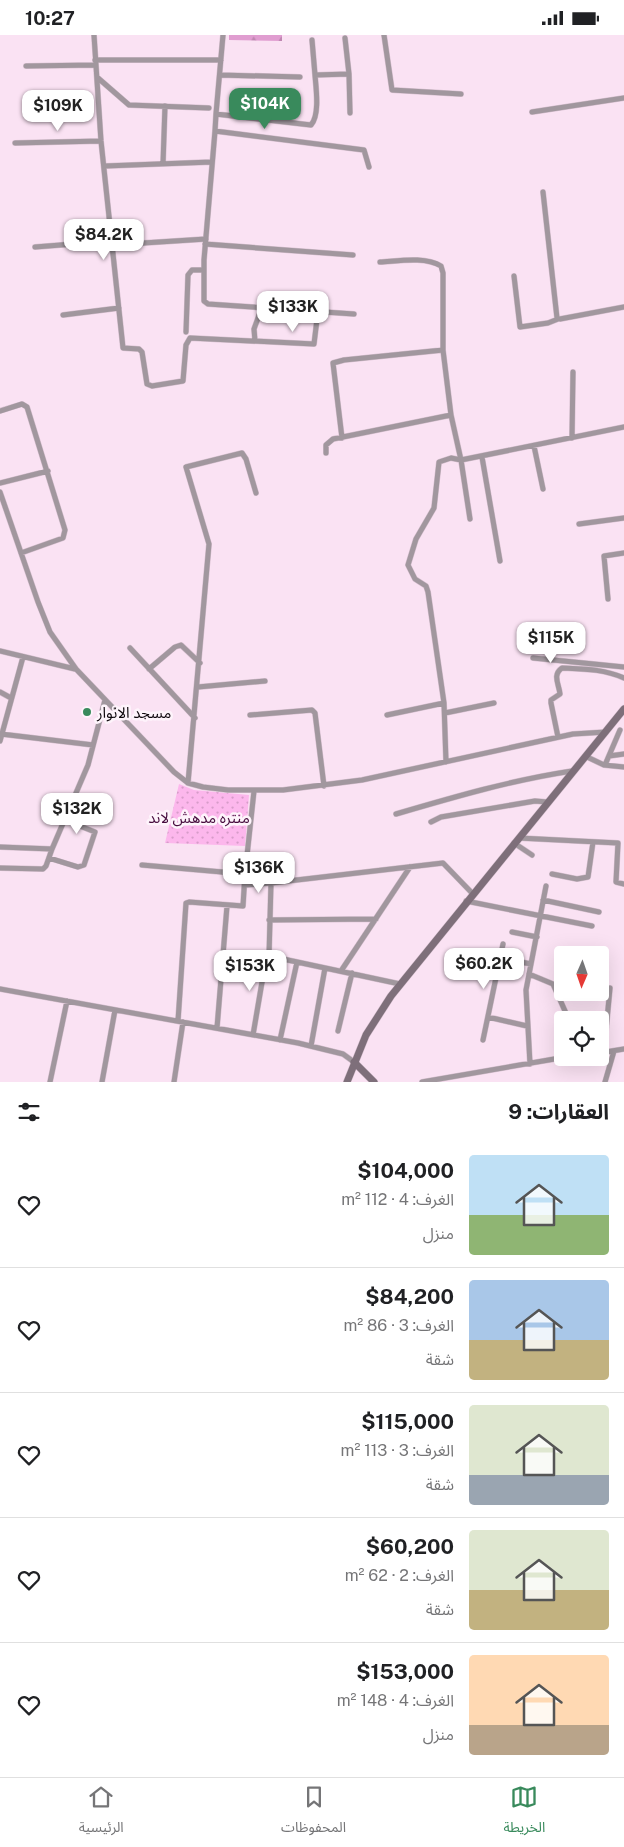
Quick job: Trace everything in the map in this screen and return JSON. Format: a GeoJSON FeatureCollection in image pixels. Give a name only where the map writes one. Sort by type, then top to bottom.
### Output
{"type":"FeatureCollection","features":[{"type":"Feature","properties":{"kind":"main road"},"geometry":{"type":"LineString","coordinates":[[347,1082],[354,1062],[381,1009],[472,893],[517,841],[624,709]]}},
{"type":"Feature","properties":{"kind":"main road"},"geometry":{"type":"LineString","coordinates":[[354,1062],[374,1082]]}},
{"type":"Feature","properties":{"kind":"street"},"geometry":{"type":"LineString","coordinates":[[94,35],[101,141],[123,348],[139,349],[142,352],[149,386],[184,381],[186,345],[190,338],[314,344],[316,342],[318,311]]}},
{"type":"Feature","properties":{"kind":"street"},"geometry":{"type":"LineString","coordinates":[[223,35],[204,270],[206,303],[354,314]]}},
{"type":"Feature","properties":{"kind":"street"},"geometry":{"type":"LineString","coordinates":[[384,35],[392,90],[461,94]]}},
{"type":"Feature","properties":{"kind":"street"},"geometry":{"type":"LineString","coordinates":[[345,38],[349,74],[350,113]]}},
{"type":"Feature","properties":{"kind":"street"},"geometry":{"type":"LineString","coordinates":[[216,115],[311,125],[314,121],[315,111],[315,75],[312,40]]}},
{"type":"Feature","properties":{"kind":"street"},"geometry":{"type":"LineString","coordinates":[[26,66],[95,62],[221,60]]}},
{"type":"Feature","properties":{"kind":"street"},"geometry":{"type":"LineString","coordinates":[[315,75],[349,74]]}},
{"type":"Feature","properties":{"kind":"street"},"geometry":{"type":"LineString","coordinates":[[220,75],[300,77]]}},
{"type":"Feature","properties":{"kind":"street"},"geometry":{"type":"LineString","coordinates":[[98,78],[130,105],[209,108]]}},
{"type":"Feature","properties":{"kind":"street"},"geometry":{"type":"LineString","coordinates":[[532,112],[624,98]]}},
{"type":"Feature","properties":{"kind":"street"},"geometry":{"type":"LineString","coordinates":[[163,164],[165,106]]}},
{"type":"Feature","properties":{"kind":"street"},"geometry":{"type":"LineString","coordinates":[[215,131],[364,150],[369,167]]}},
{"type":"Feature","properties":{"kind":"street"},"geometry":{"type":"LineString","coordinates":[[15,143],[101,141]]}},
{"type":"Feature","properties":{"kind":"street"},"geometry":{"type":"LineString","coordinates":[[105,166],[212,162]]}},
{"type":"Feature","properties":{"kind":"street"},"geometry":{"type":"LineString","coordinates":[[543,192],[558,319]]}},
{"type":"Feature","properties":{"kind":"street"},"geometry":{"type":"LineString","coordinates":[[35,247],[112,243],[206,242],[353,255]]}},
{"type":"Feature","properties":{"kind":"street"},"geometry":{"type":"LineString","coordinates":[[380,262],[418,261],[432,262],[441,266],[443,273],[443,350],[451,415],[470,519]]}},
{"type":"Feature","properties":{"kind":"street"},"geometry":{"type":"LineString","coordinates":[[186,333],[188,275],[192,270],[204,270]]}},
{"type":"Feature","properties":{"kind":"street"},"geometry":{"type":"LineString","coordinates":[[514,276],[520,327],[624,307]]}},
{"type":"Feature","properties":{"kind":"street"},"geometry":{"type":"LineString","coordinates":[[255,341],[254,329],[262,307]]}},
{"type":"Feature","properties":{"kind":"street"},"geometry":{"type":"LineString","coordinates":[[63,315],[119,308]]}},
{"type":"Feature","properties":{"kind":"street"},"geometry":{"type":"LineString","coordinates":[[342,438],[334,363],[344,359],[443,350]]}},
{"type":"Feature","properties":{"kind":"street"},"geometry":{"type":"LineString","coordinates":[[572,438],[573,372]]}},
{"type":"Feature","properties":{"kind":"street"},"geometry":{"type":"LineString","coordinates":[[0,411],[26,405],[62,518],[64,537],[21,553]]}},
{"type":"Feature","properties":{"kind":"street"},"geometry":{"type":"LineString","coordinates":[[326,453],[328,442],[451,415]]}},
{"type":"Feature","properties":{"kind":"street"},"geometry":{"type":"LineString","coordinates":[[446,762],[444,703],[428,592],[426,586],[414,579],[408,565],[421,529],[434,508],[439,462],[451,458],[460,460],[482,457],[624,427]]}},
{"type":"Feature","properties":{"kind":"street"},"geometry":{"type":"LineString","coordinates":[[534,446],[543,489]]}},
{"type":"Feature","properties":{"kind":"street"},"geometry":{"type":"LineString","coordinates":[[188,783],[198,687],[209,544],[186,467],[242,453],[246,459],[256,493]]}},
{"type":"Feature","properties":{"kind":"street"},"geometry":{"type":"LineString","coordinates":[[482,457],[500,561]]}},
{"type":"Feature","properties":{"kind":"street"},"geometry":{"type":"LineString","coordinates":[[0,483],[48,471]]}},
{"type":"Feature","properties":{"kind":"street"},"geometry":{"type":"LineString","coordinates":[[0,492],[44,620],[76,669],[174,772],[188,783],[228,791],[324,786],[446,762],[582,732],[606,732]]}},
{"type":"Feature","properties":{"kind":"street"},"geometry":{"type":"LineString","coordinates":[[579,525],[624,518]]}},
{"type":"Feature","properties":{"kind":"street"},"geometry":{"type":"LineString","coordinates":[[608,599],[604,556],[624,553]]}},
{"type":"Feature","properties":{"kind":"street"},"geometry":{"type":"LineString","coordinates":[[149,669],[175,647],[181,645],[200,663]]}},
{"type":"Feature","properties":{"kind":"street"},"geometry":{"type":"LineString","coordinates":[[130,648],[195,718]]}},
{"type":"Feature","properties":{"kind":"street"},"geometry":{"type":"LineString","coordinates":[[0,651],[76,669]]}},
{"type":"Feature","properties":{"kind":"street"},"geometry":{"type":"LineString","coordinates":[[0,741],[24,657]]}},
{"type":"Feature","properties":{"kind":"street"},"geometry":{"type":"LineString","coordinates":[[533,658],[624,667]]}},
{"type":"Feature","properties":{"kind":"street"},"geometry":{"type":"LineString","coordinates":[[558,737],[551,700],[559,696],[556,675],[558,671],[562,668],[598,670],[610,672],[624,678]]}},
{"type":"Feature","properties":{"kind":"street"},"geometry":{"type":"LineString","coordinates":[[198,687],[265,681]]}},
{"type":"Feature","properties":{"kind":"street"},"geometry":{"type":"LineString","coordinates":[[0,692],[11,699]]}},
{"type":"Feature","properties":{"kind":"street"},"geometry":{"type":"LineString","coordinates":[[0,868],[43,869],[81,783],[94,745],[105,700]]}},
{"type":"Feature","properties":{"kind":"street"},"geometry":{"type":"LineString","coordinates":[[387,715],[444,703]]}},
{"type":"Feature","properties":{"kind":"street"},"geometry":{"type":"LineString","coordinates":[[445,713],[494,703]]}},
{"type":"Feature","properties":{"kind":"street"},"geometry":{"type":"LineString","coordinates":[[250,715],[312,710],[316,713],[324,786]]}},
{"type":"Feature","properties":{"kind":"street"},"geometry":{"type":"LineString","coordinates":[[605,765],[620,730]]}},
{"type":"Feature","properties":{"kind":"street"},"geometry":{"type":"LineString","coordinates":[[2,734],[94,745]]}},
{"type":"Feature","properties":{"kind":"street"},"geometry":{"type":"LineString","coordinates":[[609,756],[624,754]]}},
{"type":"Feature","properties":{"kind":"street"},"geometry":{"type":"LineString","coordinates":[[585,756],[605,765],[624,767]]}},
{"type":"Feature","properties":{"kind":"street"},"geometry":{"type":"LineString","coordinates":[[396,814],[449,798],[572,771]]}},
{"type":"Feature","properties":{"kind":"street"},"geometry":{"type":"LineString","coordinates":[[174,1082],[180,1022],[186,903],[243,906],[254,791]]}},
{"type":"Feature","properties":{"kind":"street"},"geometry":{"type":"LineString","coordinates":[[431,821],[441,817],[526,803],[547,802]]}},
{"type":"Feature","properties":{"kind":"street"},"geometry":{"type":"LineString","coordinates":[[49,858],[78,867],[84,865],[95,832],[65,820]]}},
{"type":"Feature","properties":{"kind":"street"},"geometry":{"type":"LineString","coordinates":[[517,841],[624,843]]}},
{"type":"Feature","properties":{"kind":"street"},"geometry":{"type":"LineString","coordinates":[[517,841],[532,855]]}},
{"type":"Feature","properties":{"kind":"street"},"geometry":{"type":"LineString","coordinates":[[552,874],[574,879],[588,877],[593,842]]}},
{"type":"Feature","properties":{"kind":"street"},"geometry":{"type":"LineString","coordinates":[[618,843],[616,882],[624,884]]}},
{"type":"Feature","properties":{"kind":"street"},"geometry":{"type":"LineString","coordinates":[[0,847],[52,849]]}},
{"type":"Feature","properties":{"kind":"street"},"geometry":{"type":"LineString","coordinates":[[244,885],[445,864],[472,893]]}},
{"type":"Feature","properties":{"kind":"street"},"geometry":{"type":"LineString","coordinates":[[142,865],[245,874]]}},
{"type":"Feature","properties":{"kind":"street"},"geometry":{"type":"LineString","coordinates":[[341,971],[410,867]]}},
{"type":"Feature","properties":{"kind":"street"},"geometry":{"type":"LineString","coordinates":[[253,1035],[267,953],[271,883]]}},
{"type":"Feature","properties":{"kind":"street"},"geometry":{"type":"LineString","coordinates":[[530,1064],[526,995],[546,886]]}},
{"type":"Feature","properties":{"kind":"street"},"geometry":{"type":"LineString","coordinates":[[543,900],[600,911]]}},
{"type":"Feature","properties":{"kind":"street"},"geometry":{"type":"LineString","coordinates":[[466,901],[592,926]]}},
{"type":"Feature","properties":{"kind":"street"},"geometry":{"type":"LineString","coordinates":[[217,1028],[227,906]]}},
{"type":"Feature","properties":{"kind":"street"},"geometry":{"type":"LineString","coordinates":[[269,920],[376,919]]}},
{"type":"Feature","properties":{"kind":"street"},"geometry":{"type":"LineString","coordinates":[[512,932],[537,937]]}},
{"type":"Feature","properties":{"kind":"street"},"geometry":{"type":"LineString","coordinates":[[483,1040],[504,944]]}},
{"type":"Feature","properties":{"kind":"street"},"geometry":{"type":"LineString","coordinates":[[267,953],[271,957],[400,984]]}},
{"type":"Feature","properties":{"kind":"street"},"geometry":{"type":"LineString","coordinates":[[501,957],[531,964]]}},
{"type":"Feature","properties":{"kind":"street"},"geometry":{"type":"LineString","coordinates":[[280,1040],[297,962]]}},
{"type":"Feature","properties":{"kind":"street"},"geometry":{"type":"LineString","coordinates":[[311,1046],[325,968]]}},
{"type":"Feature","properties":{"kind":"street"},"geometry":{"type":"LineString","coordinates":[[338,1031],[352,973]]}},
{"type":"Feature","properties":{"kind":"street"},"geometry":{"type":"LineString","coordinates":[[529,974],[553,984],[565,1011]]}},
{"type":"Feature","properties":{"kind":"street"},"geometry":{"type":"LineString","coordinates":[[607,1011],[610,988]]}},
{"type":"Feature","properties":{"kind":"street"},"geometry":{"type":"LineString","coordinates":[[0,989],[311,1046],[343,1054],[354,1062]]}},
{"type":"Feature","properties":{"kind":"street"},"geometry":{"type":"LineString","coordinates":[[50,1082],[66,1001]]}},
{"type":"Feature","properties":{"kind":"street"},"geometry":{"type":"LineString","coordinates":[[102,1082],[115,1010]]}},
{"type":"Feature","properties":{"kind":"street"},"geometry":{"type":"LineString","coordinates":[[488,1017],[528,1026]]}},
{"type":"Feature","properties":{"kind":"street"},"geometry":{"type":"LineString","coordinates":[[609,1051],[624,1049]]}},
{"type":"Feature","properties":{"kind":"street"},"geometry":{"type":"LineString","coordinates":[[605,1082],[614,1051]]}},
{"type":"Feature","properties":{"kind":"street"},"geometry":{"type":"LineString","coordinates":[[422,1082],[554,1059]]}},
{"type":"Feature","properties":{"kind":"green space"},"geometry":{"type":"Polygon","coordinates":[[[229,35],[282,35],[282,41],[229,40],[229,35]]]}},
{"type":"Feature","properties":{"kind":"green space","name":"منتره مدهش لاند"},"geometry":{"type":"Polygon","coordinates":[[[179,784],[194,790],[249,795],[245,846],[165,843],[179,784]]]}},
{"type":"Feature","properties":{"kind":"place","name":"مسجد الانوار"},"geometry":{"type":"Point","coordinates":[87,712]}}]}
